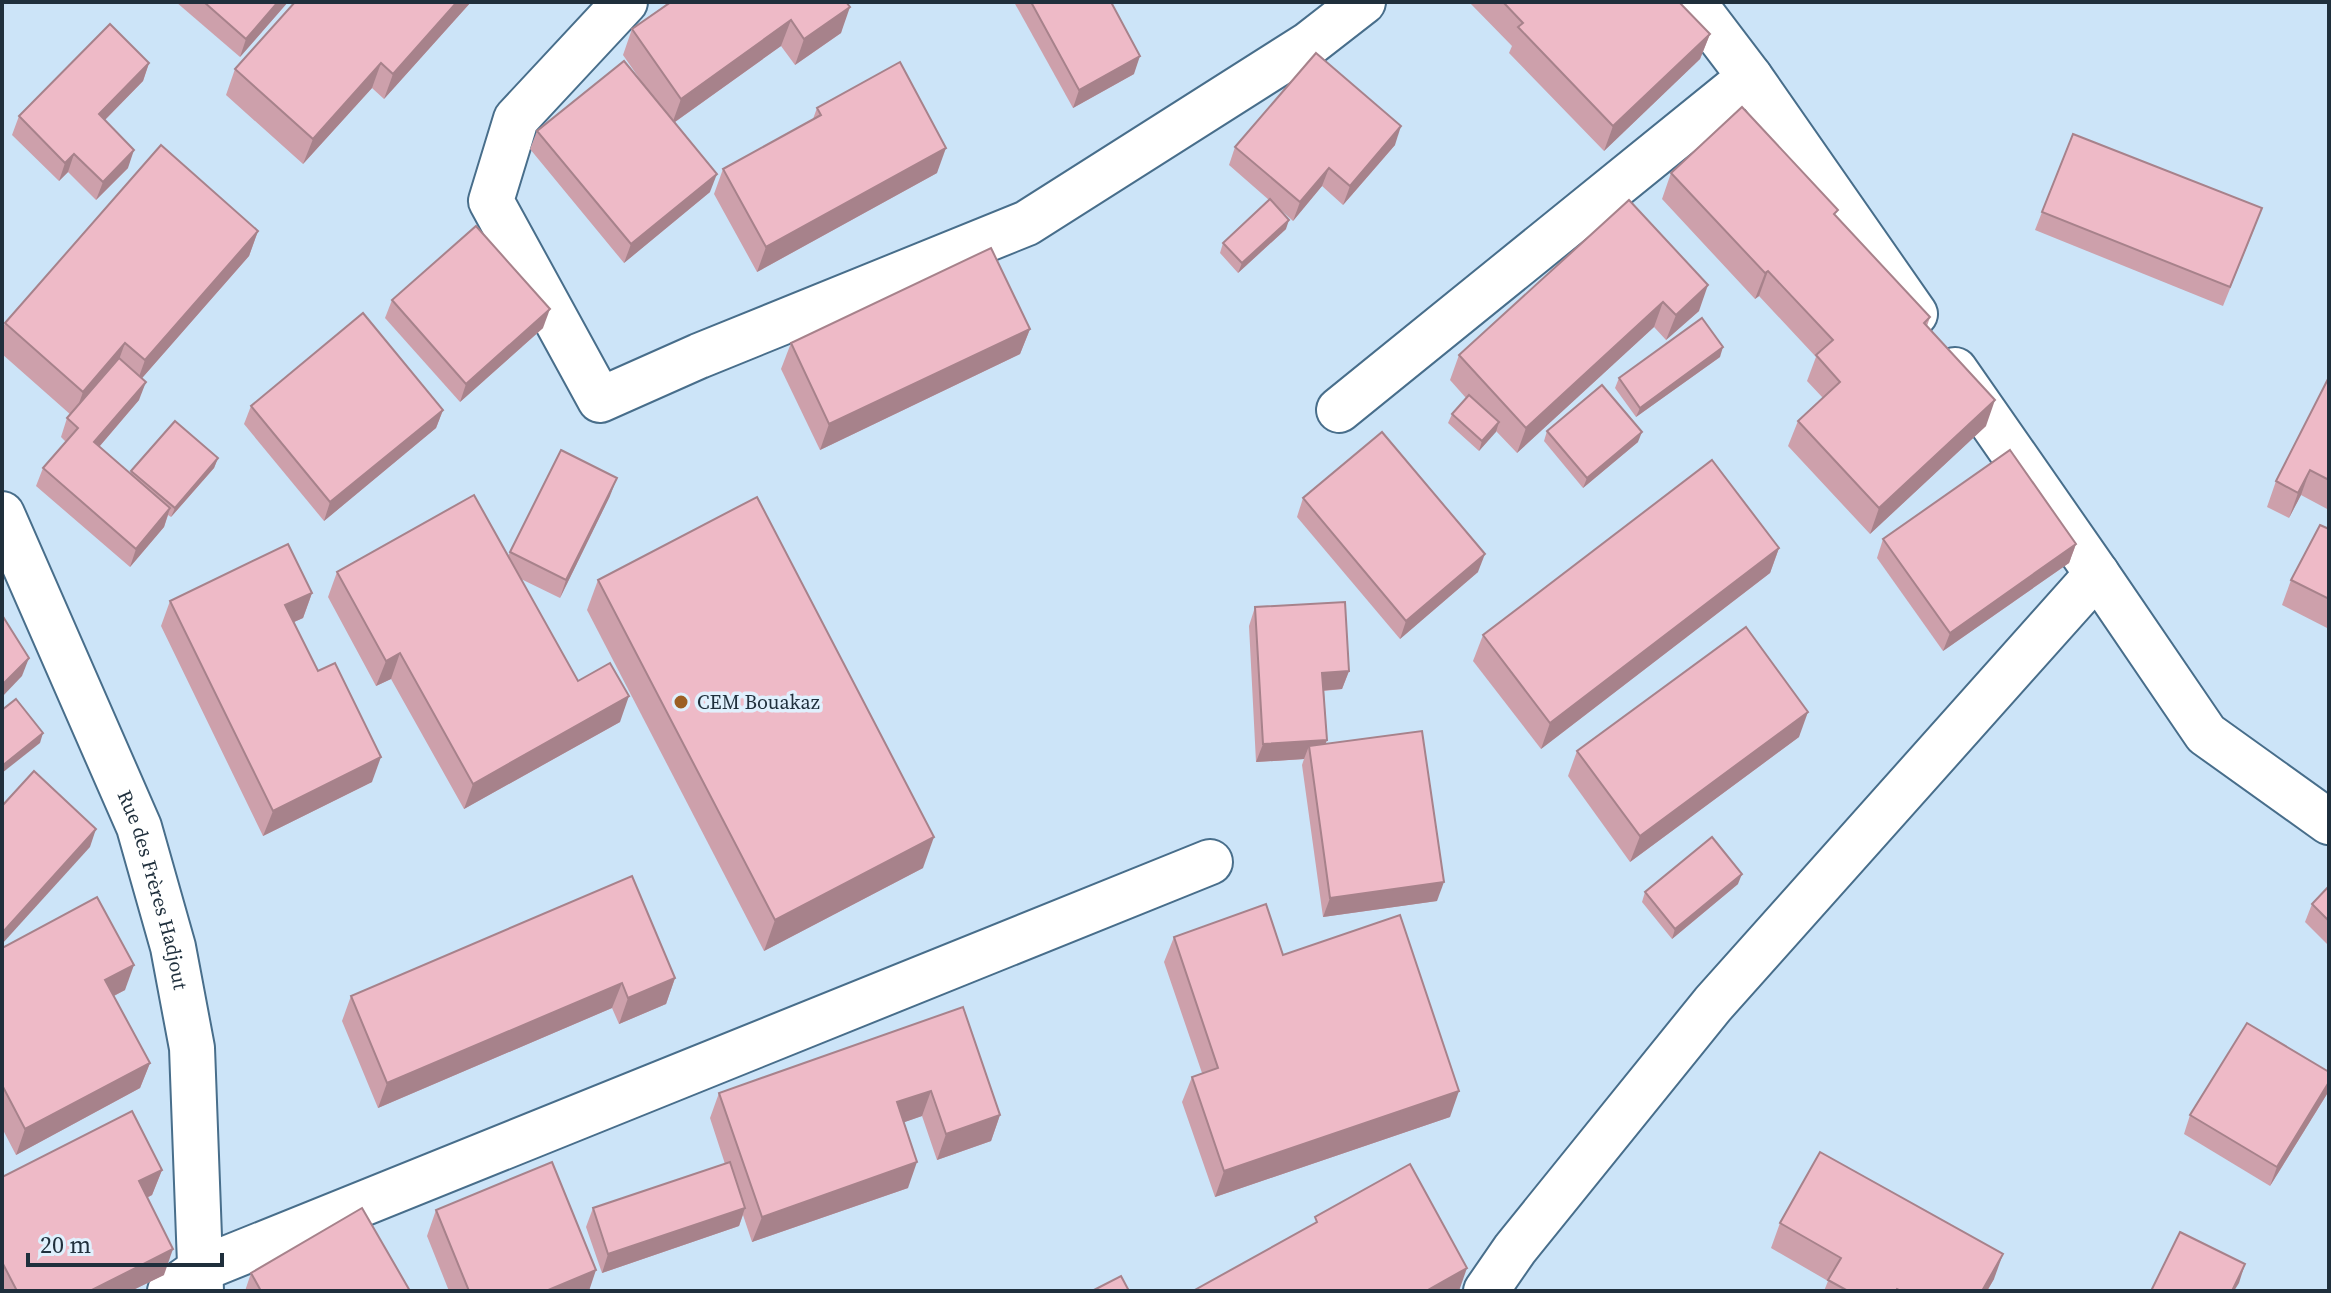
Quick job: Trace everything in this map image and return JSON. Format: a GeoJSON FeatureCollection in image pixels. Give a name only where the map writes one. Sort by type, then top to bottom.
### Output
{"type":"FeatureCollection","features":[{"type":"Feature","properties":{"kind":"street"},"geometry":{"type":"LineString","coordinates":[[625,2],[516,119],[491,201],[600,400],[699,356],[1027,223],[1309,44],[1363,2]]}},
{"type":"Feature","properties":{"kind":"street"},"geometry":{"type":"LineString","coordinates":[[1693,2],[1750,77],[2206,734],[2329,822]]}},
{"type":"Feature","properties":{"kind":"street"},"geometry":{"type":"LineString","coordinates":[[1339,410],[1750,77]]}},
{"type":"Feature","properties":{"kind":"street","name":"Rue des Frères Hadjout"},"geometry":{"type":"LineString","coordinates":[[2,514],[139,827],[173,947],[192,1048],[191,1284]]}},
{"type":"Feature","properties":{"kind":"street"},"geometry":{"type":"LineString","coordinates":[[1486,1291],[1515,1249],[1713,1004],[2097,574]]}},
{"type":"Feature","properties":{"kind":"street"},"geometry":{"type":"LineString","coordinates":[[191,1284],[1210,862]]}},
{"type":"Feature","properties":{"kind":"building"},"geometry":{"type":"Polygon","coordinates":[[[204,2],[278,2],[246,39],[204,2]]]}},
{"type":"Feature","properties":{"kind":"building"},"geometry":{"type":"Polygon","coordinates":[[[295,2],[457,2],[393,74],[381,63],[313,139],[235,69],[295,2]]]}},
{"type":"Feature","properties":{"kind":"building"},"geometry":{"type":"Polygon","coordinates":[[[671,2],[846,2],[850,7],[804,39],[791,20],[681,99],[632,29],[671,2]]]}},
{"type":"Feature","properties":{"kind":"building"},"geometry":{"type":"Polygon","coordinates":[[[1031,2],[1111,2],[1140,56],[1079,90],[1031,2]]]}},
{"type":"Feature","properties":{"kind":"building"},"geometry":{"type":"Polygon","coordinates":[[[1503,2],[1679,2],[1710,34],[1613,126],[1518,27],[1523,23],[1503,2]]]}},
{"type":"Feature","properties":{"kind":"building"},"geometry":{"type":"Polygon","coordinates":[[[110,24],[149,63],[99,114],[134,150],[103,182],[74,154],[65,163],[19,116],[110,24]]]}},
{"type":"Feature","properties":{"kind":"building"},"geometry":{"type":"Polygon","coordinates":[[[1316,53],[1401,126],[1350,186],[1329,168],[1300,202],[1235,147],[1316,53]]]}},
{"type":"Feature","properties":{"kind":"building"},"geometry":{"type":"Polygon","coordinates":[[[624,61],[717,174],[631,244],[537,131],[624,61]]]}},
{"type":"Feature","properties":{"kind":"building"},"geometry":{"type":"Polygon","coordinates":[[[900,62],[946,148],[766,247],[723,169],[821,115],[817,108],[900,62]]]}},
{"type":"Feature","properties":{"kind":"building"},"geometry":{"type":"Polygon","coordinates":[[[1742,107],[1838,210],[1834,214],[1930,317],[1924,323],[1995,400],[1879,508],[1798,421],[1840,382],[1816,355],[1833,340],[1671,173],[1742,107]]]}},
{"type":"Feature","properties":{"kind":"building"},"geometry":{"type":"Polygon","coordinates":[[[2073,134],[2262,208],[2230,287],[2042,212],[2073,134]]]}},
{"type":"Feature","properties":{"kind":"building"},"geometry":{"type":"Polygon","coordinates":[[[161,145],[258,231],[145,360],[125,343],[83,392],[5,323],[161,145]]]}},
{"type":"Feature","properties":{"kind":"building"},"geometry":{"type":"Polygon","coordinates":[[[1270,199],[1289,220],[1242,263],[1223,243],[1270,199]]]}},
{"type":"Feature","properties":{"kind":"building"},"geometry":{"type":"Polygon","coordinates":[[[1629,200],[1708,285],[1676,315],[1663,302],[1526,428],[1459,355],[1629,200]]]}},
{"type":"Feature","properties":{"kind":"building"},"geometry":{"type":"Polygon","coordinates":[[[476,226],[550,309],[466,384],[392,300],[476,226]]]}},
{"type":"Feature","properties":{"kind":"building"},"geometry":{"type":"Polygon","coordinates":[[[991,248],[1030,329],[829,424],[791,343],[991,248]]]}},
{"type":"Feature","properties":{"kind":"building"},"geometry":{"type":"Polygon","coordinates":[[[363,313],[443,410],[330,502],[251,406],[363,313]]]}},
{"type":"Feature","properties":{"kind":"building"},"geometry":{"type":"Polygon","coordinates":[[[1702,318],[1723,347],[1640,408],[1619,378],[1702,318]]]}},
{"type":"Feature","properties":{"kind":"building"},"geometry":{"type":"Polygon","coordinates":[[[119,358],[146,382],[94,442],[170,508],[136,549],[43,468],[78,428],[67,418],[119,358]]]}},
{"type":"Feature","properties":{"kind":"building"},"geometry":{"type":"Polygon","coordinates":[[[2329,377],[2329,480],[2310,470],[2298,493],[2276,481],[2329,377]]]}},
{"type":"Feature","properties":{"kind":"building"},"geometry":{"type":"Polygon","coordinates":[[[1602,385],[1642,432],[1587,478],[1547,431],[1602,385]]]}},
{"type":"Feature","properties":{"kind":"building"},"geometry":{"type":"Polygon","coordinates":[[[1469,395],[1499,422],[1482,441],[1452,414],[1469,395]]]}},
{"type":"Feature","properties":{"kind":"building"},"geometry":{"type":"Polygon","coordinates":[[[175,421],[218,458],[175,508],[131,471],[175,421]]]}},
{"type":"Feature","properties":{"kind":"building"},"geometry":{"type":"Polygon","coordinates":[[[1382,432],[1485,554],[1406,621],[1303,498],[1382,432]]]}},
{"type":"Feature","properties":{"kind":"building"},"geometry":{"type":"Polygon","coordinates":[[[561,450],[617,478],[566,580],[510,552],[561,450]]]}},
{"type":"Feature","properties":{"kind":"building"},"geometry":{"type":"Polygon","coordinates":[[[2010,450],[2076,544],[1950,633],[1883,539],[2010,450]]]}},
{"type":"Feature","properties":{"kind":"building"},"geometry":{"type":"Polygon","coordinates":[[[1712,460],[1779,548],[1550,723],[1483,635],[1712,460]]]}},
{"type":"Feature","properties":{"kind":"building"},"geometry":{"type":"Polygon","coordinates":[[[474,495],[578,681],[610,663],[629,696],[473,784],[400,653],[386,661],[337,572],[474,495]]]}},
{"type":"Feature","properties":{"kind":"building"},"geometry":{"type":"Polygon","coordinates":[[[757,497],[934,837],[775,920],[598,580],[757,497]]]}},
{"type":"Feature","properties":{"kind":"building"},"geometry":{"type":"Polygon","coordinates":[[[2320,525],[2329,529],[2329,599],[2291,580],[2320,525]]]}},
{"type":"Feature","properties":{"kind":"building"},"geometry":{"type":"Polygon","coordinates":[[[288,544],[312,593],[285,605],[318,671],[335,663],[381,757],[273,811],[170,601],[288,544]]]}},
{"type":"Feature","properties":{"kind":"building"},"geometry":{"type":"Polygon","coordinates":[[[1345,602],[1349,671],[1322,673],[1327,740],[1263,744],[1255,607],[1345,602]]]}},
{"type":"Feature","properties":{"kind":"building"},"geometry":{"type":"Polygon","coordinates":[[[2,615],[29,658],[2,685],[2,615]]]}},
{"type":"Feature","properties":{"kind":"building"},"geometry":{"type":"Polygon","coordinates":[[[1746,627],[1808,712],[1640,836],[1577,751],[1746,627]]]}},
{"type":"Feature","properties":{"kind":"building"},"geometry":{"type":"Polygon","coordinates":[[[16,699],[43,733],[2,766],[2,710],[16,699]]]}},
{"type":"Feature","properties":{"kind":"building"},"geometry":{"type":"Polygon","coordinates":[[[1422,731],[1444,882],[1330,898],[1309,746],[1422,731]]]}},
{"type":"Feature","properties":{"kind":"building"},"geometry":{"type":"Polygon","coordinates":[[[34,771],[96,829],[2,933],[2,806],[34,771]]]}},
{"type":"Feature","properties":{"kind":"building"},"geometry":{"type":"Polygon","coordinates":[[[1712,837],[1742,874],[1675,929],[1645,892],[1712,837]]]}},
{"type":"Feature","properties":{"kind":"building"},"geometry":{"type":"Polygon","coordinates":[[[632,876],[675,978],[628,998],[622,983],[387,1083],[351,996],[632,876]]]}},
{"type":"Feature","properties":{"kind":"building"},"geometry":{"type":"Polygon","coordinates":[[[2329,886],[2329,921],[2312,904],[2329,886]]]}},
{"type":"Feature","properties":{"kind":"building"},"geometry":{"type":"Polygon","coordinates":[[[97,897],[134,965],[105,980],[150,1063],[25,1129],[2,1085],[2,948],[97,897]]]}},
{"type":"Feature","properties":{"kind":"building"},"geometry":{"type":"Polygon","coordinates":[[[1266,904],[1283,955],[1400,915],[1459,1091],[1224,1171],[1192,1077],[1218,1068],[1174,937],[1266,904]]]}},
{"type":"Feature","properties":{"kind":"building"},"geometry":{"type":"Polygon","coordinates":[[[963,1007],[1000,1115],[946,1134],[931,1091],[897,1102],[917,1162],[762,1217],[719,1093],[963,1007]]]}},
{"type":"Feature","properties":{"kind":"building"},"geometry":{"type":"Polygon","coordinates":[[[2247,1023],[2329,1072],[2329,1082],[2277,1167],[2190,1115],[2247,1023]]]}},
{"type":"Feature","properties":{"kind":"building"},"geometry":{"type":"Polygon","coordinates":[[[132,1111],[162,1170],[139,1181],[173,1249],[90,1291],[17,1291],[2,1262],[2,1177],[132,1111]]]}},
{"type":"Feature","properties":{"kind":"building"},"geometry":{"type":"Polygon","coordinates":[[[1820,1152],[2003,1254],[1982,1291],[1848,1291],[1828,1280],[1841,1258],[1780,1223],[1820,1152]]]}},
{"type":"Feature","properties":{"kind":"building"},"geometry":{"type":"Polygon","coordinates":[[[552,1162],[596,1270],[546,1291],[469,1291],[436,1210],[552,1162]]]}},
{"type":"Feature","properties":{"kind":"building"},"geometry":{"type":"Polygon","coordinates":[[[730,1162],[745,1208],[608,1254],[593,1208],[730,1162]]]}},
{"type":"Feature","properties":{"kind":"building"},"geometry":{"type":"Polygon","coordinates":[[[1410,1164],[1467,1268],[1426,1291],[1193,1291],[1317,1222],[1315,1217],[1410,1164]]]}},
{"type":"Feature","properties":{"kind":"building"},"geometry":{"type":"Polygon","coordinates":[[[362,1208],[410,1291],[261,1291],[251,1273],[362,1208]]]}},
{"type":"Feature","properties":{"kind":"building"},"geometry":{"type":"Polygon","coordinates":[[[2180,1232],[2245,1264],[2232,1291],[2151,1291],[2180,1232]]]}},
{"type":"Feature","properties":{"kind":"building"},"geometry":{"type":"Polygon","coordinates":[[[1121,1276],[1129,1291],[1092,1291],[1121,1276]]]}},
{"type":"Feature","properties":{"kind":"place","name":"CEM Bouakaz"},"geometry":{"type":"Point","coordinates":[681,702]}}]}
